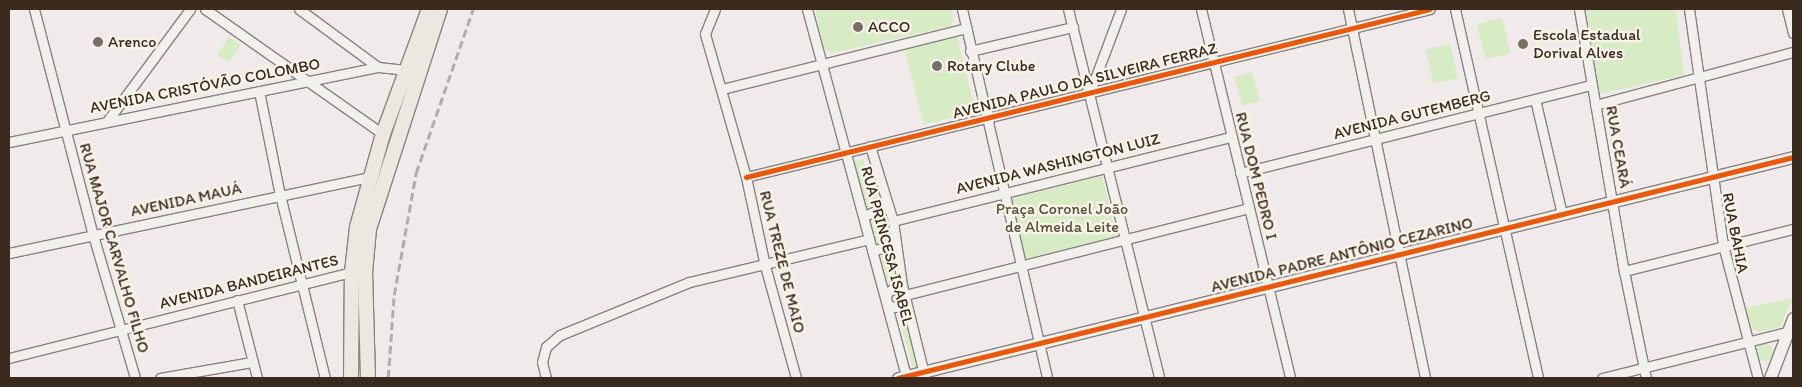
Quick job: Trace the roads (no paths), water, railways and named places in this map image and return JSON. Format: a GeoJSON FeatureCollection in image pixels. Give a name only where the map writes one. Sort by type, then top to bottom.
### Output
{"type":"FeatureCollection","features":[{"type":"Feature","properties":{"kind":"main road"},"geometry":{"type":"LineString","coordinates":[[351,378],[352,272],[357,227],[383,134],[429,9]]}},
{"type":"Feature","properties":{"kind":"main road"},"geometry":{"type":"LineString","coordinates":[[368,378],[365,281],[369,229],[440,9]]}},
{"type":"Feature","properties":{"kind":"street","name":"RUA MAJOR CARVALHO FILHO"},"geometry":{"type":"LineString","coordinates":[[34,9],[93,235],[135,378]]}},
{"type":"Feature","properties":{"kind":"street"},"geometry":{"type":"LineString","coordinates":[[108,120],[190,9]]}},
{"type":"Feature","properties":{"kind":"street"},"geometry":{"type":"LineString","coordinates":[[205,9],[383,134]]}},
{"type":"Feature","properties":{"kind":"street"},"geometry":{"type":"LineString","coordinates":[[299,9],[378,67]]}},
{"type":"Feature","properties":{"kind":"street","name":"RUA TREZE DE MAIO"},"geometry":{"type":"LineString","coordinates":[[715,9],[705,34],[746,177],[765,266],[796,378]]}},
{"type":"Feature","properties":{"kind":"street","name":"RUA PRINCESA ISABEL"},"geometry":{"type":"LineString","coordinates":[[807,9],[886,300],[902,377]]}},
{"type":"Feature","properties":{"kind":"street"},"geometry":{"type":"LineString","coordinates":[[962,9],[970,51],[988,118],[1002,193],[1047,378]]}},
{"type":"Feature","properties":{"kind":"street"},"geometry":{"type":"LineString","coordinates":[[1068,9],[1159,378]]}},
{"type":"Feature","properties":{"kind":"street"},"geometry":{"type":"LineString","coordinates":[[1090,92],[1121,9]]}},
{"type":"Feature","properties":{"kind":"street","name":"RUA DOM PEDRO I"},"geometry":{"type":"LineString","coordinates":[[1200,9],[1290,378]]}},
{"type":"Feature","properties":{"kind":"street"},"geometry":{"type":"LineString","coordinates":[[1348,9],[1397,254],[1425,378]]}},
{"type":"Feature","properties":{"kind":"street","name":"AVENIDA PAULO DA SILVEIRA FERRAZ"},"geometry":{"type":"LineString","coordinates":[[746,177],[1352,26],[1430,9]]}},
{"type":"Feature","properties":{"kind":"street"},"geometry":{"type":"LineString","coordinates":[[1455,9],[1506,228],[1538,378]]}},
{"type":"Feature","properties":{"kind":"street","name":"RUA CEARÁ"},"geometry":{"type":"LineString","coordinates":[[1579,9],[1624,271],[1646,378]]}},
{"type":"Feature","properties":{"kind":"street","name":"RUA BAHIA"},"geometry":{"type":"LineString","coordinates":[[1689,9],[1697,77],[1723,245],[1758,378]]}},
{"type":"Feature","properties":{"kind":"street"},"geometry":{"type":"LineString","coordinates":[[1787,9],[1793,33]]}},
{"type":"Feature","properties":{"kind":"street"},"geometry":{"type":"LineString","coordinates":[[970,51],[1072,27]]}},
{"type":"Feature","properties":{"kind":"street"},"geometry":{"type":"LineString","coordinates":[[722,89],[966,28]]}},
{"type":"Feature","properties":{"kind":"street"},"geometry":{"type":"LineString","coordinates":[[1595,104],[1793,52]]}},
{"type":"Feature","properties":{"kind":"street","name":"AVENIDA CRISTÓVÃO COLOMBO"},"geometry":{"type":"LineString","coordinates":[[9,142],[108,120],[378,67],[408,70]]}},
{"type":"Feature","properties":{"kind":"street","name":"AVENIDA GUTEMBERG"},"geometry":{"type":"LineString","coordinates":[[1240,173],[1480,115],[1591,85]]}},
{"type":"Feature","properties":{"kind":"street"},"geometry":{"type":"LineString","coordinates":[[259,91],[280,195],[325,378]]}},
{"type":"Feature","properties":{"kind":"street"},"geometry":{"type":"LineString","coordinates":[[1535,99],[1562,214]]}},
{"type":"Feature","properties":{"kind":"street","name":"AVENIDA WASHINGTON LUIZ"},"geometry":{"type":"LineString","coordinates":[[893,221],[1230,137]]}},
{"type":"Feature","properties":{"kind":"street","name":"RUA PRINCESA ISABEL"},"geometry":{"type":"LineString","coordinates":[[870,146],[893,221],[905,295],[924,375]]}},
{"type":"Feature","properties":{"kind":"street","name":"AVENIDA PADRE ANTÔNIO CEZARINO"},"geometry":{"type":"LineString","coordinates":[[902,377],[924,375],[1038,343],[1145,316],[1712,179],[1793,157]]}},
{"type":"Feature","properties":{"kind":"street","name":"AVENIDA MAUÁ"},"geometry":{"type":"LineString","coordinates":[[9,253],[370,177]]}},
{"type":"Feature","properties":{"kind":"street"},"geometry":{"type":"LineString","coordinates":[[864,216],[888,206]]}},
{"type":"Feature","properties":{"kind":"street"},"geometry":{"type":"LineString","coordinates":[[886,300],[895,307],[901,305],[905,295],[1248,208]]}},
{"type":"Feature","properties":{"kind":"street"},"geometry":{"type":"LineString","coordinates":[[1624,271],[1793,229]]}},
{"type":"Feature","properties":{"kind":"street"},"geometry":{"type":"LineString","coordinates":[[546,378],[542,362],[546,347],[560,335],[689,282],[765,266],[869,240]]}},
{"type":"Feature","properties":{"kind":"street"},"geometry":{"type":"LineString","coordinates":[[872,250],[896,246]]}},
{"type":"Feature","properties":{"kind":"street","name":"AVENIDA BANDEIRANTES"},"geometry":{"type":"LineString","coordinates":[[9,358],[352,272]]}},
{"type":"Feature","properties":{"kind":"street"},"geometry":{"type":"LineString","coordinates":[[237,300],[257,378]]}},
{"type":"Feature","properties":{"kind":"street"},"geometry":{"type":"LineString","coordinates":[[1770,378],[1791,331],[1793,318]]}},
{"type":"Feature","properties":{"kind":"street"},"geometry":{"type":"LineString","coordinates":[[1602,378],[1791,331]]}},
{"type":"Feature","properties":{"kind":"street"},"geometry":{"type":"LineString","coordinates":[[160,378],[252,362]]}},
{"type":"Feature","properties":{"kind":"railway"},"geometry":{"type":"LineString","coordinates":[[388,378],[394,295],[416,173],[473,9]]}},
{"type":"Feature","properties":{"kind":"place","name":"ACCO"},"geometry":{"type":"Point","coordinates":[858,27]}},
{"type":"Feature","properties":{"kind":"place","name":"Arenco"},"geometry":{"type":"Point","coordinates":[98,42]}},
{"type":"Feature","properties":{"kind":"place","name":"Escola Estadual Dorival Alves"},"geometry":{"type":"Point","coordinates":[1523,44]}},
{"type":"Feature","properties":{"kind":"place","name":"Rotary Clube"},"geometry":{"type":"Point","coordinates":[937,66]}},
{"type":"Feature","properties":{"kind":"park label","name":"Praça Coronel João de Almeida Leite"},"geometry":{"type":"Point","coordinates":[1062,218]}}]}
